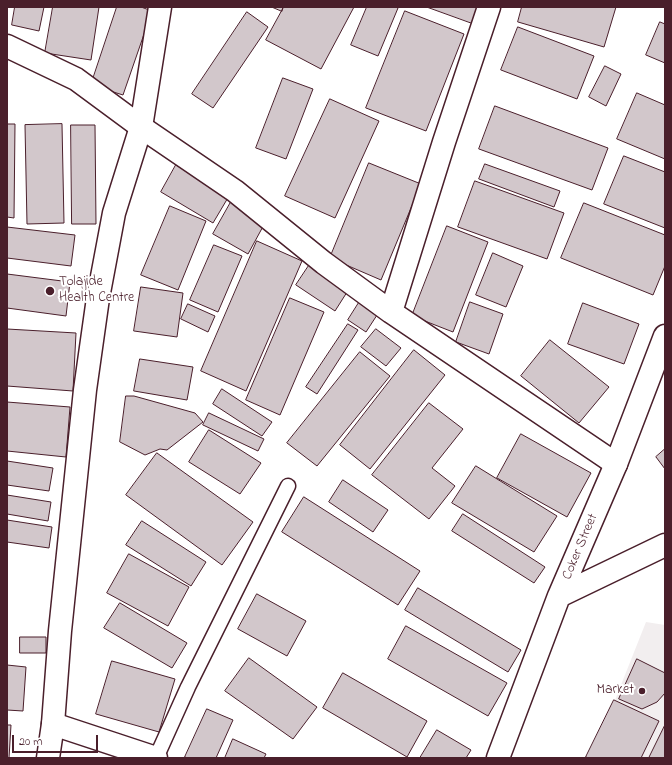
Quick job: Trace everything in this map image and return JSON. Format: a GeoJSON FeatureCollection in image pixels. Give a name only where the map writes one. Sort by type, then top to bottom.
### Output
{"type":"FeatureCollection","features":[{"type":"Feature","properties":{"kind":"street"},"geometry":{"type":"LineString","coordinates":[[48,758],[53,724],[60,631],[84,390],[98,298],[114,213],[141,127],[160,7]]}},
{"type":"Feature","properties":{"kind":"street"},"geometry":{"type":"LineString","coordinates":[[391,312],[437,164],[489,7]]}},
{"type":"Feature","properties":{"kind":"street"},"geometry":{"type":"LineString","coordinates":[[7,46],[76,79],[141,127],[235,191],[324,263],[391,312],[616,464]]}},
{"type":"Feature","properties":{"kind":"street","name":"Coker Street"},"geometry":{"type":"LineString","coordinates":[[498,758],[559,596],[616,464],[665,336]]}},
{"type":"Feature","properties":{"kind":"street"},"geometry":{"type":"LineString","coordinates":[[559,596],[665,545]]}},
{"type":"Feature","properties":{"kind":"street"},"geometry":{"type":"LineString","coordinates":[[53,724],[156,758]]}},
{"type":"Feature","properties":{"kind":"lane"},"geometry":{"type":"LineString","coordinates":[[156,758],[188,687],[288,486]]}},
{"type":"Feature","properties":{"kind":"shaded area","name":"Market"},"geometry":{"type":"Polygon","coordinates":[[[646,622],[665,625],[665,758],[592,758],[646,622]]]}},
{"type":"Feature","properties":{"kind":"building"},"geometry":{"type":"Polygon","coordinates":[[[15,7],[44,7],[39,31],[12,25],[15,7]]]}},
{"type":"Feature","properties":{"kind":"building"},"geometry":{"type":"Polygon","coordinates":[[[53,7],[99,7],[91,60],[45,53],[53,7]]]}},
{"type":"Feature","properties":{"kind":"building"},"geometry":{"type":"Polygon","coordinates":[[[117,7],[141,7],[152,11],[123,95],[91,85],[117,7]]]}},
{"type":"Feature","properties":{"kind":"building"},"geometry":{"type":"Polygon","coordinates":[[[272,7],[283,7],[282,11],[272,7]]]}},
{"type":"Feature","properties":{"kind":"building"},"geometry":{"type":"Polygon","coordinates":[[[284,7],[354,7],[321,69],[266,40],[284,7]]]}},
{"type":"Feature","properties":{"kind":"building"},"geometry":{"type":"Polygon","coordinates":[[[367,7],[398,8],[378,56],[351,45],[367,7]]]}},
{"type":"Feature","properties":{"kind":"building"},"geometry":{"type":"Polygon","coordinates":[[[427,7],[478,7],[472,23],[427,7]]]}},
{"type":"Feature","properties":{"kind":"building"},"geometry":{"type":"Polygon","coordinates":[[[522,7],[616,7],[604,47],[518,22],[522,7]]]}},
{"type":"Feature","properties":{"kind":"building"},"geometry":{"type":"Polygon","coordinates":[[[405,11],[464,34],[426,131],[366,108],[405,11]]]}},
{"type":"Feature","properties":{"kind":"building"},"geometry":{"type":"Polygon","coordinates":[[[247,12],[268,27],[213,108],[192,94],[247,12]]]}},
{"type":"Feature","properties":{"kind":"building"},"geometry":{"type":"Polygon","coordinates":[[[660,22],[665,24],[665,63],[646,55],[660,22]]]}},
{"type":"Feature","properties":{"kind":"building"},"geometry":{"type":"Polygon","coordinates":[[[518,27],[594,56],[577,99],[501,70],[518,27]]]}},
{"type":"Feature","properties":{"kind":"building"},"geometry":{"type":"Polygon","coordinates":[[[605,66],[621,74],[606,106],[589,97],[605,66]]]}},
{"type":"Feature","properties":{"kind":"building"},"geometry":{"type":"Polygon","coordinates":[[[283,78],[313,89],[286,159],[256,148],[283,78]]]}},
{"type":"Feature","properties":{"kind":"building"},"geometry":{"type":"Polygon","coordinates":[[[637,93],[665,105],[665,159],[617,139],[637,93]]]}},
{"type":"Feature","properties":{"kind":"building"},"geometry":{"type":"Polygon","coordinates":[[[330,99],[379,121],[335,218],[285,196],[330,99]]]}},
{"type":"Feature","properties":{"kind":"building"},"geometry":{"type":"Polygon","coordinates":[[[495,106],[608,148],[592,190],[479,149],[495,106]]]}},
{"type":"Feature","properties":{"kind":"building"},"geometry":{"type":"Polygon","coordinates":[[[7,124],[15,124],[14,218],[7,217],[7,124]]]}},
{"type":"Feature","properties":{"kind":"building"},"geometry":{"type":"Polygon","coordinates":[[[62,124],[64,223],[27,224],[25,125],[62,124]]]}},
{"type":"Feature","properties":{"kind":"building"},"geometry":{"type":"Polygon","coordinates":[[[71,125],[95,125],[96,224],[72,224],[71,125]]]}},
{"type":"Feature","properties":{"kind":"building"},"geometry":{"type":"Polygon","coordinates":[[[624,156],[665,172],[665,228],[604,204],[624,156]]]}},
{"type":"Feature","properties":{"kind":"building"},"geometry":{"type":"Polygon","coordinates":[[[369,163],[421,184],[381,280],[330,258],[369,163]]]}},
{"type":"Feature","properties":{"kind":"building"},"geometry":{"type":"Polygon","coordinates":[[[485,164],[560,191],[554,207],[479,179],[485,164]]]}},
{"type":"Feature","properties":{"kind":"building"},"geometry":{"type":"Polygon","coordinates":[[[176,165],[229,196],[213,223],[161,192],[176,165]]]}},
{"type":"Feature","properties":{"kind":"building"},"geometry":{"type":"Polygon","coordinates":[[[475,181],[564,213],[547,259],[458,227],[475,181]]]}},
{"type":"Feature","properties":{"kind":"building"},"geometry":{"type":"Polygon","coordinates":[[[231,202],[266,221],[248,254],[213,234],[231,202]]]}},
{"type":"Feature","properties":{"kind":"building"},"geometry":{"type":"Polygon","coordinates":[[[584,203],[665,235],[665,266],[653,295],[561,258],[584,203]]]}},
{"type":"Feature","properties":{"kind":"building"},"geometry":{"type":"Polygon","coordinates":[[[170,206],[206,221],[178,290],[141,275],[170,206]]]}},
{"type":"Feature","properties":{"kind":"building"},"geometry":{"type":"Polygon","coordinates":[[[447,226],[488,242],[453,332],[412,316],[447,226]]]}},
{"type":"Feature","properties":{"kind":"building"},"geometry":{"type":"Polygon","coordinates":[[[7,227],[75,235],[71,266],[7,258],[7,227]]]}},
{"type":"Feature","properties":{"kind":"building"},"geometry":{"type":"Polygon","coordinates":[[[257,241],[302,261],[246,391],[201,371],[257,241]]]}},
{"type":"Feature","properties":{"kind":"building"},"geometry":{"type":"Polygon","coordinates":[[[214,245],[242,256],[218,312],[190,300],[214,245]]]}},
{"type":"Feature","properties":{"kind":"building"},"geometry":{"type":"Polygon","coordinates":[[[493,253],[523,266],[506,307],[476,295],[493,253]]]}},
{"type":"Feature","properties":{"kind":"building"},"geometry":{"type":"Polygon","coordinates":[[[310,264],[349,289],[335,311],[296,285],[310,264]]]}},
{"type":"Feature","properties":{"kind":"building"},"geometry":{"type":"Polygon","coordinates":[[[7,274],[70,282],[66,316],[7,308],[7,274]]]}},
{"type":"Feature","properties":{"kind":"building"},"geometry":{"type":"Polygon","coordinates":[[[141,287],[183,293],[177,337],[134,331],[141,287]]]}},
{"type":"Feature","properties":{"kind":"building"},"geometry":{"type":"Polygon","coordinates":[[[290,298],[324,312],[280,415],[246,400],[290,298]]]}},
{"type":"Feature","properties":{"kind":"building"},"geometry":{"type":"Polygon","coordinates":[[[360,301],[379,312],[366,332],[348,320],[360,301]]]}},
{"type":"Feature","properties":{"kind":"building"},"geometry":{"type":"Polygon","coordinates":[[[470,302],[503,314],[489,354],[456,342],[470,302]]]}},
{"type":"Feature","properties":{"kind":"building"},"geometry":{"type":"Polygon","coordinates":[[[583,303],[639,324],[624,364],[568,344],[583,303]]]}},
{"type":"Feature","properties":{"kind":"building"},"geometry":{"type":"Polygon","coordinates":[[[188,304],[215,316],[208,332],[181,319],[188,304]]]}},
{"type":"Feature","properties":{"kind":"building"},"geometry":{"type":"Polygon","coordinates":[[[348,324],[358,330],[317,394],[306,387],[348,324]]]}},
{"type":"Feature","properties":{"kind":"building"},"geometry":{"type":"Polygon","coordinates":[[[7,329],[76,333],[73,391],[7,386],[7,329]]]}},
{"type":"Feature","properties":{"kind":"building"},"geometry":{"type":"Polygon","coordinates":[[[376,329],[401,348],[386,366],[361,347],[376,329]]]}},
{"type":"Feature","properties":{"kind":"building"},"geometry":{"type":"Polygon","coordinates":[[[550,340],[609,387],[579,423],[521,376],[550,340]]]}},
{"type":"Feature","properties":{"kind":"building"},"geometry":{"type":"Polygon","coordinates":[[[414,350],[445,375],[370,469],[340,445],[414,350]]]}},
{"type":"Feature","properties":{"kind":"building"},"geometry":{"type":"Polygon","coordinates":[[[360,352],[390,376],[317,466],[287,443],[360,352]]]}},
{"type":"Feature","properties":{"kind":"building"},"geometry":{"type":"Polygon","coordinates":[[[140,359],[193,367],[187,400],[134,391],[140,359]]]}},
{"type":"Feature","properties":{"kind":"building"},"geometry":{"type":"Polygon","coordinates":[[[222,389],[272,422],[262,436],[213,404],[222,389]]]}},
{"type":"Feature","properties":{"kind":"building"},"geometry":{"type":"Polygon","coordinates":[[[126,396],[134,396],[195,413],[203,422],[167,450],[160,449],[145,455],[120,442],[126,396]]]}},
{"type":"Feature","properties":{"kind":"building"},"geometry":{"type":"Polygon","coordinates":[[[7,402],[70,407],[66,457],[7,451],[7,402]]]}},
{"type":"Feature","properties":{"kind":"building"},"geometry":{"type":"Polygon","coordinates":[[[429,403],[463,429],[432,468],[455,486],[429,519],[372,475],[429,403]]]}},
{"type":"Feature","properties":{"kind":"building"},"geometry":{"type":"Polygon","coordinates":[[[209,413],[264,439],[258,451],[203,425],[209,413]]]}},
{"type":"Feature","properties":{"kind":"building"},"geometry":{"type":"Polygon","coordinates":[[[209,430],[261,463],[240,494],[189,462],[209,430]]]}},
{"type":"Feature","properties":{"kind":"building"},"geometry":{"type":"Polygon","coordinates":[[[521,434],[591,473],[567,517],[497,478],[521,434]]]}},
{"type":"Feature","properties":{"kind":"building"},"geometry":{"type":"Polygon","coordinates":[[[665,449],[665,469],[656,457],[665,449]]]}},
{"type":"Feature","properties":{"kind":"building"},"geometry":{"type":"Polygon","coordinates":[[[157,453],[253,522],[222,565],[126,495],[157,453]]]}},
{"type":"Feature","properties":{"kind":"building"},"geometry":{"type":"Polygon","coordinates":[[[7,461],[53,468],[49,491],[7,485],[7,461]]]}},
{"type":"Feature","properties":{"kind":"building"},"geometry":{"type":"Polygon","coordinates":[[[476,466],[557,516],[534,552],[452,503],[476,466]]]}},
{"type":"Feature","properties":{"kind":"building"},"geometry":{"type":"Polygon","coordinates":[[[343,480],[388,510],[373,532],[329,502],[343,480]]]}},
{"type":"Feature","properties":{"kind":"building"},"geometry":{"type":"Polygon","coordinates":[[[7,495],[51,502],[48,521],[7,514],[7,495]]]}},
{"type":"Feature","properties":{"kind":"building"},"geometry":{"type":"Polygon","coordinates":[[[304,497],[420,571],[398,605],[282,532],[304,497]]]}},
{"type":"Feature","properties":{"kind":"building"},"geometry":{"type":"Polygon","coordinates":[[[463,514],[545,567],[534,583],[452,531],[463,514]]]}},
{"type":"Feature","properties":{"kind":"building"},"geometry":{"type":"Polygon","coordinates":[[[7,520],[52,527],[49,548],[7,542],[7,520]]]}},
{"type":"Feature","properties":{"kind":"building"},"geometry":{"type":"Polygon","coordinates":[[[142,521],[206,562],[191,586],[126,545],[142,521]]]}},
{"type":"Feature","properties":{"kind":"building"},"geometry":{"type":"Polygon","coordinates":[[[129,554],[189,587],[168,626],[107,593],[129,554]]]}},
{"type":"Feature","properties":{"kind":"building"},"geometry":{"type":"Polygon","coordinates":[[[418,588],[521,650],[508,672],[405,610],[418,588]]]}},
{"type":"Feature","properties":{"kind":"building"},"geometry":{"type":"Polygon","coordinates":[[[257,594],[306,621],[287,656],[238,629],[257,594]]]}},
{"type":"Feature","properties":{"kind":"building"},"geometry":{"type":"Polygon","coordinates":[[[120,603],[187,643],[172,668],[104,628],[120,603]]]}},
{"type":"Feature","properties":{"kind":"building"},"geometry":{"type":"Polygon","coordinates":[[[406,626],[507,683],[488,716],[388,659],[406,626]]]}},
{"type":"Feature","properties":{"kind":"building"},"geometry":{"type":"Polygon","coordinates":[[[20,637],[46,637],[46,653],[20,653],[20,637]]]}},
{"type":"Feature","properties":{"kind":"building"},"geometry":{"type":"Polygon","coordinates":[[[249,658],[317,707],[293,739],[225,691],[249,658]]]}},
{"type":"Feature","properties":{"kind":"building"},"geometry":{"type":"Polygon","coordinates":[[[637,659],[665,673],[665,693],[657,702],[642,709],[619,699],[637,659]]]}},
{"type":"Feature","properties":{"kind":"building"},"geometry":{"type":"Polygon","coordinates":[[[112,661],[175,679],[159,732],[96,714],[112,661]]]}},
{"type":"Feature","properties":{"kind":"building"},"geometry":{"type":"Polygon","coordinates":[[[7,665],[26,667],[23,711],[7,710],[7,665]]]}},
{"type":"Feature","properties":{"kind":"building"},"geometry":{"type":"Polygon","coordinates":[[[343,673],[427,721],[407,757],[323,708],[343,673]]]}},
{"type":"Feature","properties":{"kind":"building"},"geometry":{"type":"Polygon","coordinates":[[[614,700],[659,721],[641,758],[586,757],[614,700]]]}},
{"type":"Feature","properties":{"kind":"building"},"geometry":{"type":"Polygon","coordinates":[[[207,709],[233,720],[216,758],[185,757],[207,709]]]}},
{"type":"Feature","properties":{"kind":"building"},"geometry":{"type":"Polygon","coordinates":[[[7,725],[11,725],[9,758],[7,758],[7,725]]]}},
{"type":"Feature","properties":{"kind":"building"},"geometry":{"type":"Polygon","coordinates":[[[665,725],[665,758],[649,758],[665,725]]]}},
{"type":"Feature","properties":{"kind":"building"},"geometry":{"type":"Polygon","coordinates":[[[437,730],[471,750],[466,758],[420,758],[437,730]]]}},
{"type":"Feature","properties":{"kind":"building"},"geometry":{"type":"Polygon","coordinates":[[[233,739],[266,754],[264,758],[225,758],[233,739]]]}},
{"type":"Feature","properties":{"kind":"place","name":"Tolajide Health Centre"},"geometry":{"type":"Point","coordinates":[50,291]}},
{"type":"Feature","properties":{"kind":"place","name":"Market"},"geometry":{"type":"Point","coordinates":[642,691]}}]}
